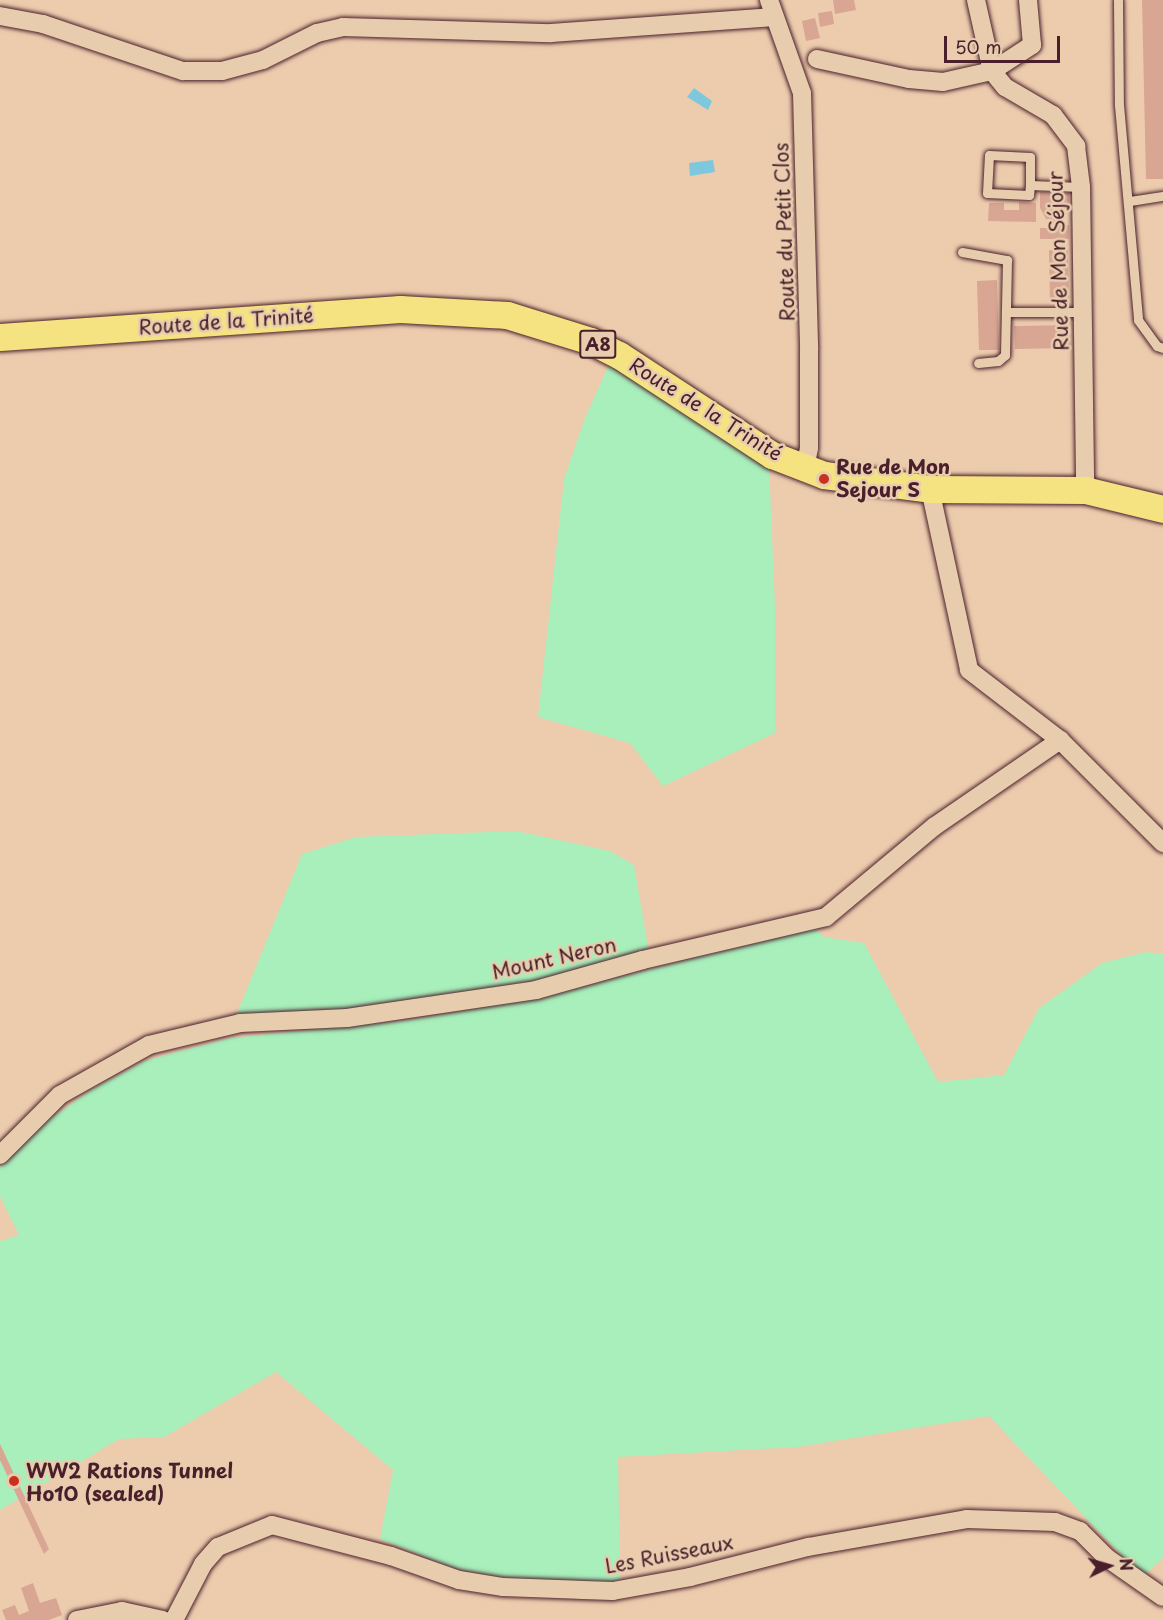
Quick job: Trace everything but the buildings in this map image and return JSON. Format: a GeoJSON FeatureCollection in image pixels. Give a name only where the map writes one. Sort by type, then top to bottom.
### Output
{"type":"FeatureCollection","features":[{"type":"Feature","properties":{"kind":"main road","name":"Route de la Trinité"},"geometry":{"type":"LineString","coordinates":[[0,338],[400,309],[507,315],[591,341],[619,355],[744,437],[805,469],[847,480],[930,489],[1085,490],[1163,509]]}},
{"type":"Feature","properties":{"kind":"street"},"geometry":{"type":"LineString","coordinates":[[976,0],[992,71]]}},
{"type":"Feature","properties":{"kind":"street"},"geometry":{"type":"LineString","coordinates":[[817,59],[909,79],[943,82],[992,71],[1032,45],[1028,0]]}},
{"type":"Feature","properties":{"kind":"street"},"geometry":{"type":"LineString","coordinates":[[0,16],[43,24],[183,71],[222,71],[263,60],[317,33],[343,27],[551,33],[772,8]]}},
{"type":"Feature","properties":{"kind":"street","name":"Route du Petit Clos"},"geometry":{"type":"LineString","coordinates":[[772,8],[802,93],[810,448],[805,469]]}},
{"type":"Feature","properties":{"kind":"street","name":"Rue de Mon Séjour"},"geometry":{"type":"LineString","coordinates":[[992,71],[1005,87],[1053,115],[1076,146],[1081,187],[1085,490]]}},
{"type":"Feature","properties":{"kind":"street"},"geometry":{"type":"LineString","coordinates":[[930,489],[969,670],[1059,740],[1163,843]]}},
{"type":"Feature","properties":{"kind":"street","name":"Mount Neron"},"geometry":{"type":"LineString","coordinates":[[0,1155],[60,1095],[149,1045],[240,1023],[347,1018],[536,990],[643,960],[826,917],[935,826],[1059,740]]}},
{"type":"Feature","properties":{"kind":"street","name":"Les Ruisseaux"},"geometry":{"type":"LineString","coordinates":[[174,1620],[204,1564],[218,1546],[272,1525],[391,1556],[459,1580],[503,1587],[613,1591],[690,1577],[808,1547],[967,1519],[1055,1522],[1080,1531],[1107,1558],[1163,1597]]}},
{"type":"Feature","properties":{"kind":"street"},"geometry":{"type":"LineString","coordinates":[[77,1620],[122,1611],[163,1620]]}},
{"type":"Feature","properties":{"kind":"lane"},"geometry":{"type":"LineString","coordinates":[[1118,0],[1119,105],[1130,201],[1138,320],[1157,346],[1163,348]]}},
{"type":"Feature","properties":{"kind":"lane"},"geometry":{"type":"LineString","coordinates":[[988,155],[1030,157],[1030,185],[1029,195],[987,193],[988,155]]}},
{"type":"Feature","properties":{"kind":"lane"},"geometry":{"type":"LineString","coordinates":[[1030,185],[1081,187]]}},
{"type":"Feature","properties":{"kind":"lane"},"geometry":{"type":"LineString","coordinates":[[1130,201],[1163,196]]}},
{"type":"Feature","properties":{"kind":"lane"},"geometry":{"type":"LineString","coordinates":[[962,252],[1007,260],[1005,355],[998,361],[978,363]]}},
{"type":"Feature","properties":{"kind":"lane"},"geometry":{"type":"LineString","coordinates":[[1006,312],[1083,312]]}},
{"type":"Feature","properties":{"kind":"green space"},"geometry":{"type":"Polygon","coordinates":[[[611,360],[769,464],[775,607],[775,733],[663,786],[630,743],[538,717],[564,479],[585,418],[611,360]]]}},
{"type":"Feature","properties":{"kind":"green space"},"geometry":{"type":"Polygon","coordinates":[[[516,831],[610,851],[634,865],[649,953],[534,988],[379,1009],[234,1021],[302,854],[356,837],[516,831]]]}},
{"type":"Feature","properties":{"kind":"green space"},"geometry":{"type":"Polygon","coordinates":[[[814,927],[824,937],[864,943],[938,1082],[1004,1075],[1039,1008],[1102,963],[1146,952],[1163,954],[1163,1558],[1142,1577],[989,1416],[797,1447],[618,1457],[620,1583],[493,1578],[447,1566],[380,1539],[393,1470],[276,1372],[164,1437],[119,1439],[0,1510],[0,1241],[19,1235],[0,1196],[0,1167],[42,1124],[94,1088],[147,1060],[230,1038],[409,1020],[542,997],[814,927]]]}},
{"type":"Feature","properties":{"kind":"water"},"geometry":{"type":"Polygon","coordinates":[[[694,88],[712,101],[708,110],[687,97],[694,88]]]}},
{"type":"Feature","properties":{"kind":"water"},"geometry":{"type":"Polygon","coordinates":[[[713,160],[715,172],[690,176],[689,163],[713,160]]]}},
{"type":"Feature","properties":{"kind":"place","name":"Rue de Mon Sejour S"},"geometry":{"type":"Point","coordinates":[824,479]}},
{"type":"Feature","properties":{"kind":"place","name":"WW2 Rations Tunnel Ho10 (sealed)"},"geometry":{"type":"Point","coordinates":[14,1481]}}]}
